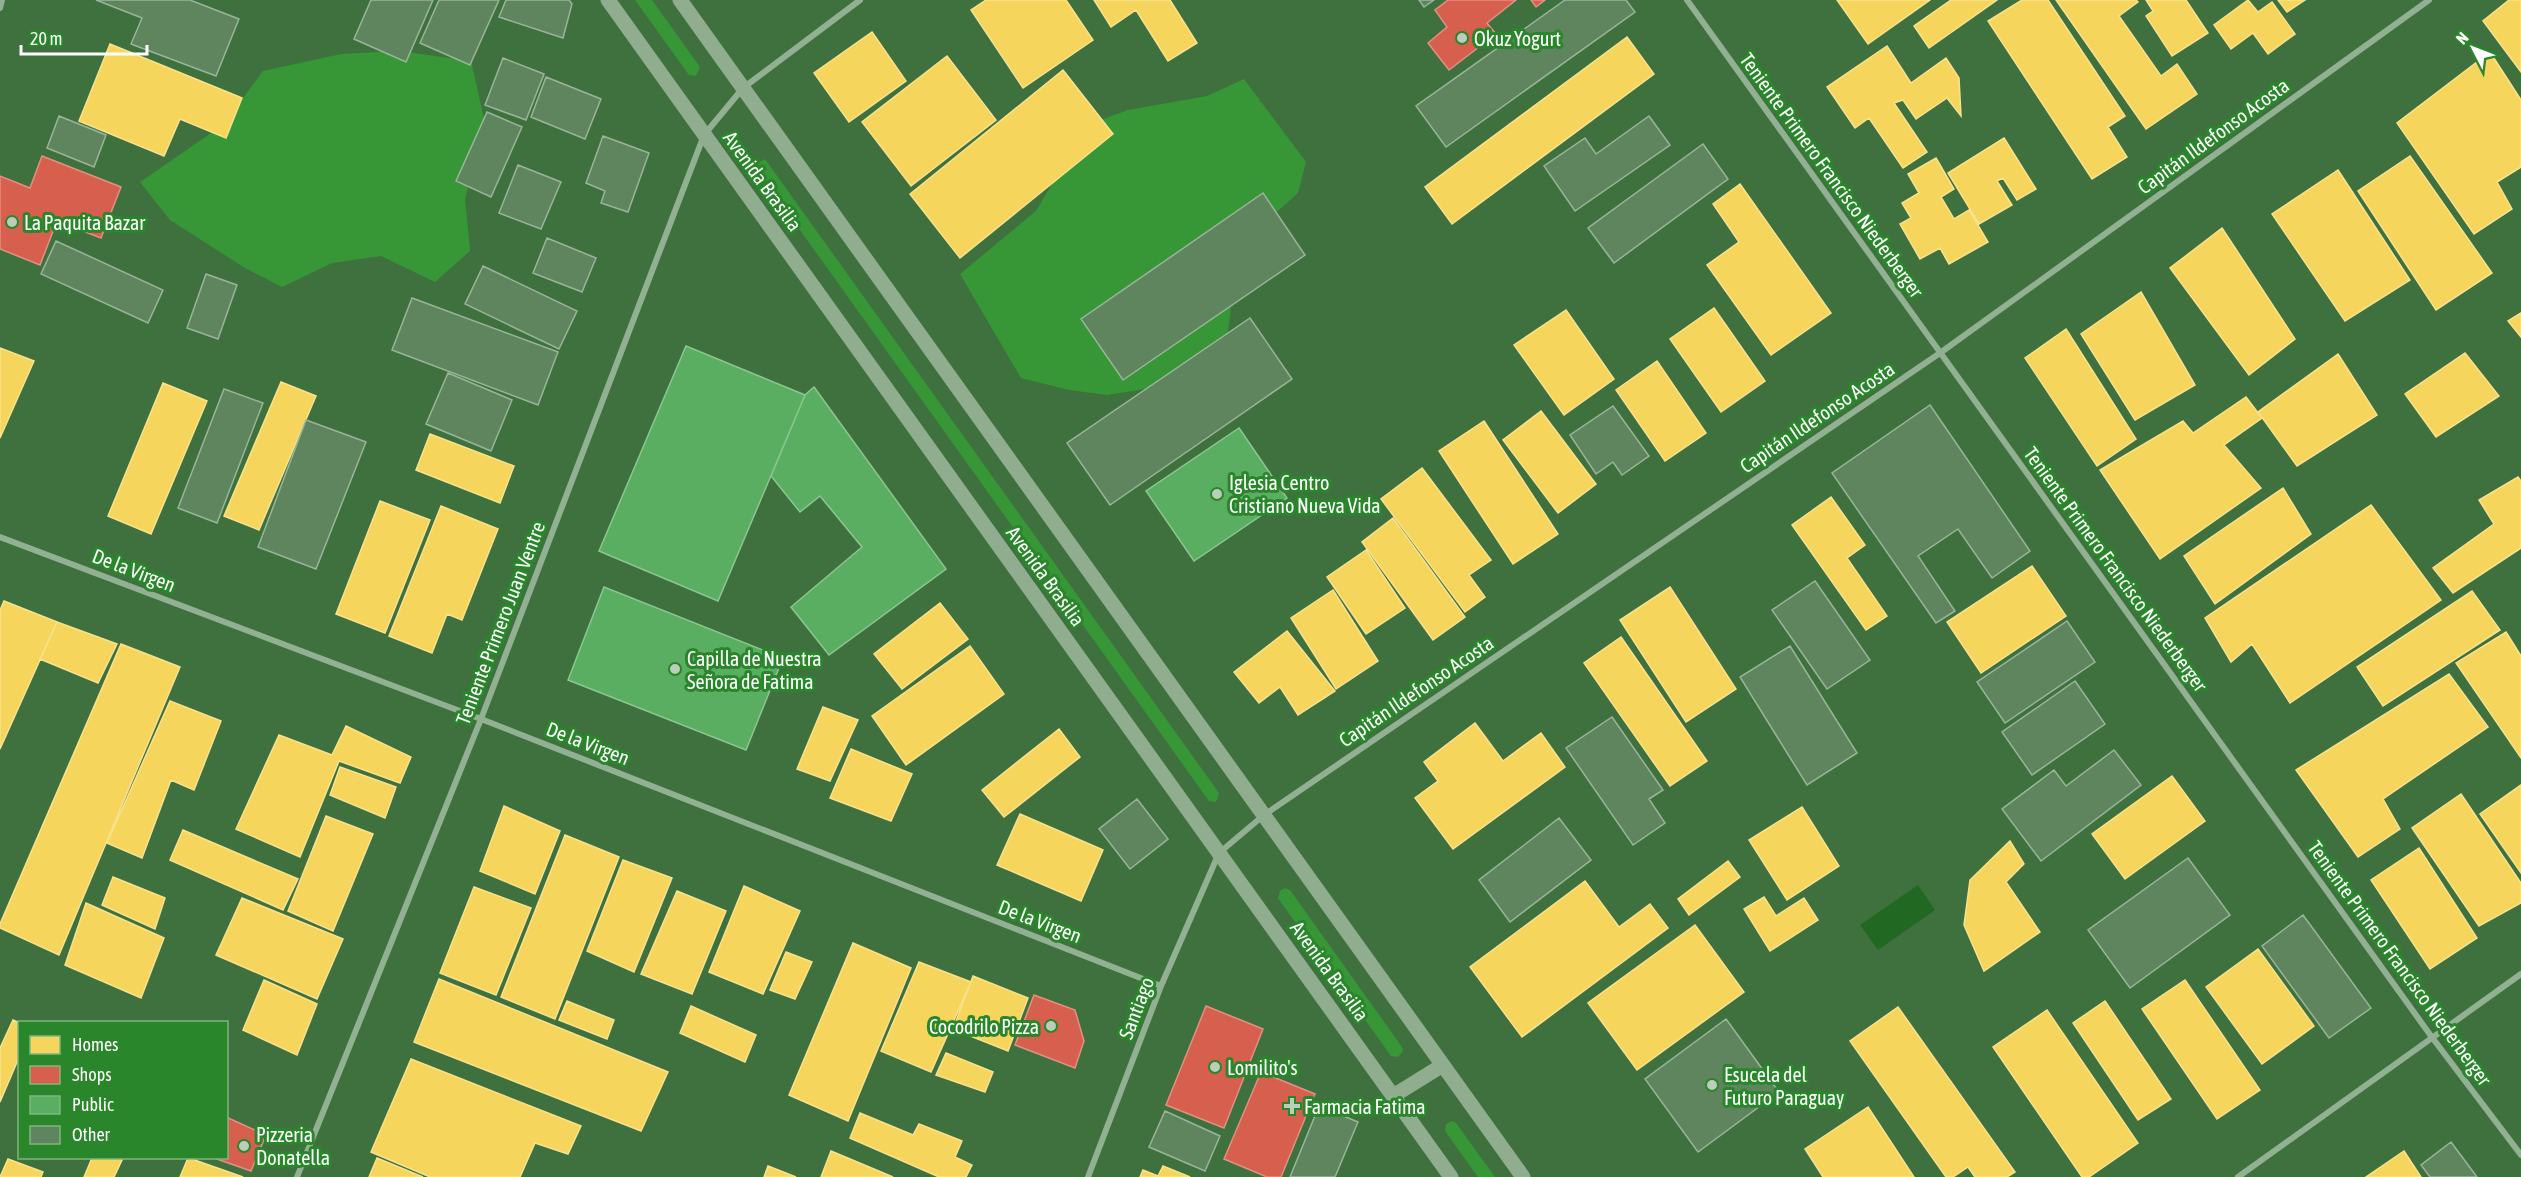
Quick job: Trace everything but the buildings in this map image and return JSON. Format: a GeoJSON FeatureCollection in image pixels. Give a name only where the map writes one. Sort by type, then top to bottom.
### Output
{"type":"FeatureCollection","features":[{"type":"Feature","properties":{"kind":"main road","name":"Avenida Brasilia"},"geometry":{"type":"LineString","coordinates":[[608,0],[1451,1177]]}},
{"type":"Feature","properties":{"kind":"main road","name":"Avenida Brasilia"},"geometry":{"type":"LineString","coordinates":[[680,0],[1523,1177]]}},
{"type":"Feature","properties":{"kind":"main road"},"geometry":{"type":"LineString","coordinates":[[1393,1096],[1443,1065]]}},
{"type":"Feature","properties":{"kind":"street"},"geometry":{"type":"LineString","coordinates":[[0,8],[2,0]]}},
{"type":"Feature","properties":{"kind":"street","name":"Teniente Primero Juan Ventre"},"geometry":{"type":"LineString","coordinates":[[297,1177],[481,719],[704,135],[743,88],[860,0]]}},
{"type":"Feature","properties":{"kind":"street","name":"Teniente Primero Francisco Niederberger"},"geometry":{"type":"LineString","coordinates":[[1688,0],[2431,1036],[2521,1155]]}},
{"type":"Feature","properties":{"kind":"street","name":"Capitán Ildefonso Acosta"},"geometry":{"type":"LineString","coordinates":[[1219,853],[1264,815],[1940,353],[2429,0]]}},
{"type":"Feature","properties":{"kind":"street","name":"De la Virgen"},"geometry":{"type":"LineString","coordinates":[[0,537],[481,719],[1161,986]]}},
{"type":"Feature","properties":{"kind":"street","name":"Santiago"},"geometry":{"type":"LineString","coordinates":[[1088,1177],[1161,986],[1219,853]]}},
{"type":"Feature","properties":{"kind":"street"},"geometry":{"type":"LineString","coordinates":[[2238,1177],[2431,1036],[2521,974]]}},
{"type":"Feature","properties":{"kind":"shaded area"},"geometry":{"type":"Polygon","coordinates":[[[635,0],[652,0],[700,67],[696,76],[689,75],[635,0]]]}},
{"type":"Feature","properties":{"kind":"shaded area"},"geometry":{"type":"Polygon","coordinates":[[[399,51],[471,61],[485,123],[465,199],[470,251],[435,282],[381,256],[332,263],[282,287],[245,268],[170,220],[140,182],[223,125],[263,71],[341,54],[399,51]]]}},
{"type":"Feature","properties":{"kind":"shaded area"},"geometry":{"type":"Polygon","coordinates":[[[1244,79],[1306,162],[1298,193],[1251,235],[1232,299],[1226,347],[1177,384],[1107,395],[1069,390],[1021,378],[960,274],[1036,211],[1087,125],[1128,110],[1207,96],[1244,79]]]}},
{"type":"Feature","properties":{"kind":"shaded area"},"geometry":{"type":"Polygon","coordinates":[[[765,159],[1219,793],[1216,802],[1209,801],[757,170],[758,163],[765,159]]]}},
{"type":"Feature","properties":{"kind":"shaded area"},"geometry":{"type":"Polygon","coordinates":[[[1918,885],[1935,910],[1878,950],[1860,925],[1918,885]]]}},
{"type":"Feature","properties":{"kind":"shaded area"},"geometry":{"type":"Polygon","coordinates":[[[1285,888],[1290,890],[1402,1047],[1403,1051],[1398,1057],[1391,1056],[1278,898],[1280,891],[1285,888]]]}},
{"type":"Feature","properties":{"kind":"shaded area"},"geometry":{"type":"Polygon","coordinates":[[[1452,1121],[1456,1123],[1495,1177],[1478,1177],[1445,1131],[1446,1124],[1452,1121]]]}},
{"type":"Feature","properties":{"kind":"place","name":"Okuz Yogurt"},"geometry":{"type":"Point","coordinates":[1462,38]}},
{"type":"Feature","properties":{"kind":"place","name":"La Paquita Bazar"},"geometry":{"type":"Point","coordinates":[12,222]}},
{"type":"Feature","properties":{"kind":"place","name":"Iglesia Centro Cristiano Nueva Vida"},"geometry":{"type":"Point","coordinates":[1217,494]}},
{"type":"Feature","properties":{"kind":"place","name":"Capilla de Nuestra Señora de Fatima"},"geometry":{"type":"Point","coordinates":[675,669]}},
{"type":"Feature","properties":{"kind":"place","name":"Cocodrilo Pizza"},"geometry":{"type":"Point","coordinates":[1051,1026]}},
{"type":"Feature","properties":{"kind":"place","name":"Lomilito's"},"geometry":{"type":"Point","coordinates":[1215,1067]}},
{"type":"Feature","properties":{"kind":"place","name":"Esucela del Futuro Paraguay"},"geometry":{"type":"Point","coordinates":[1712,1085]}},
{"type":"Feature","properties":{"kind":"place","name":"Farmacia Fatima"},"geometry":{"type":"Point","coordinates":[1292,1106]}},
{"type":"Feature","properties":{"kind":"place","name":"Pizzeria Donatella"},"geometry":{"type":"Point","coordinates":[244,1146]}}]}
